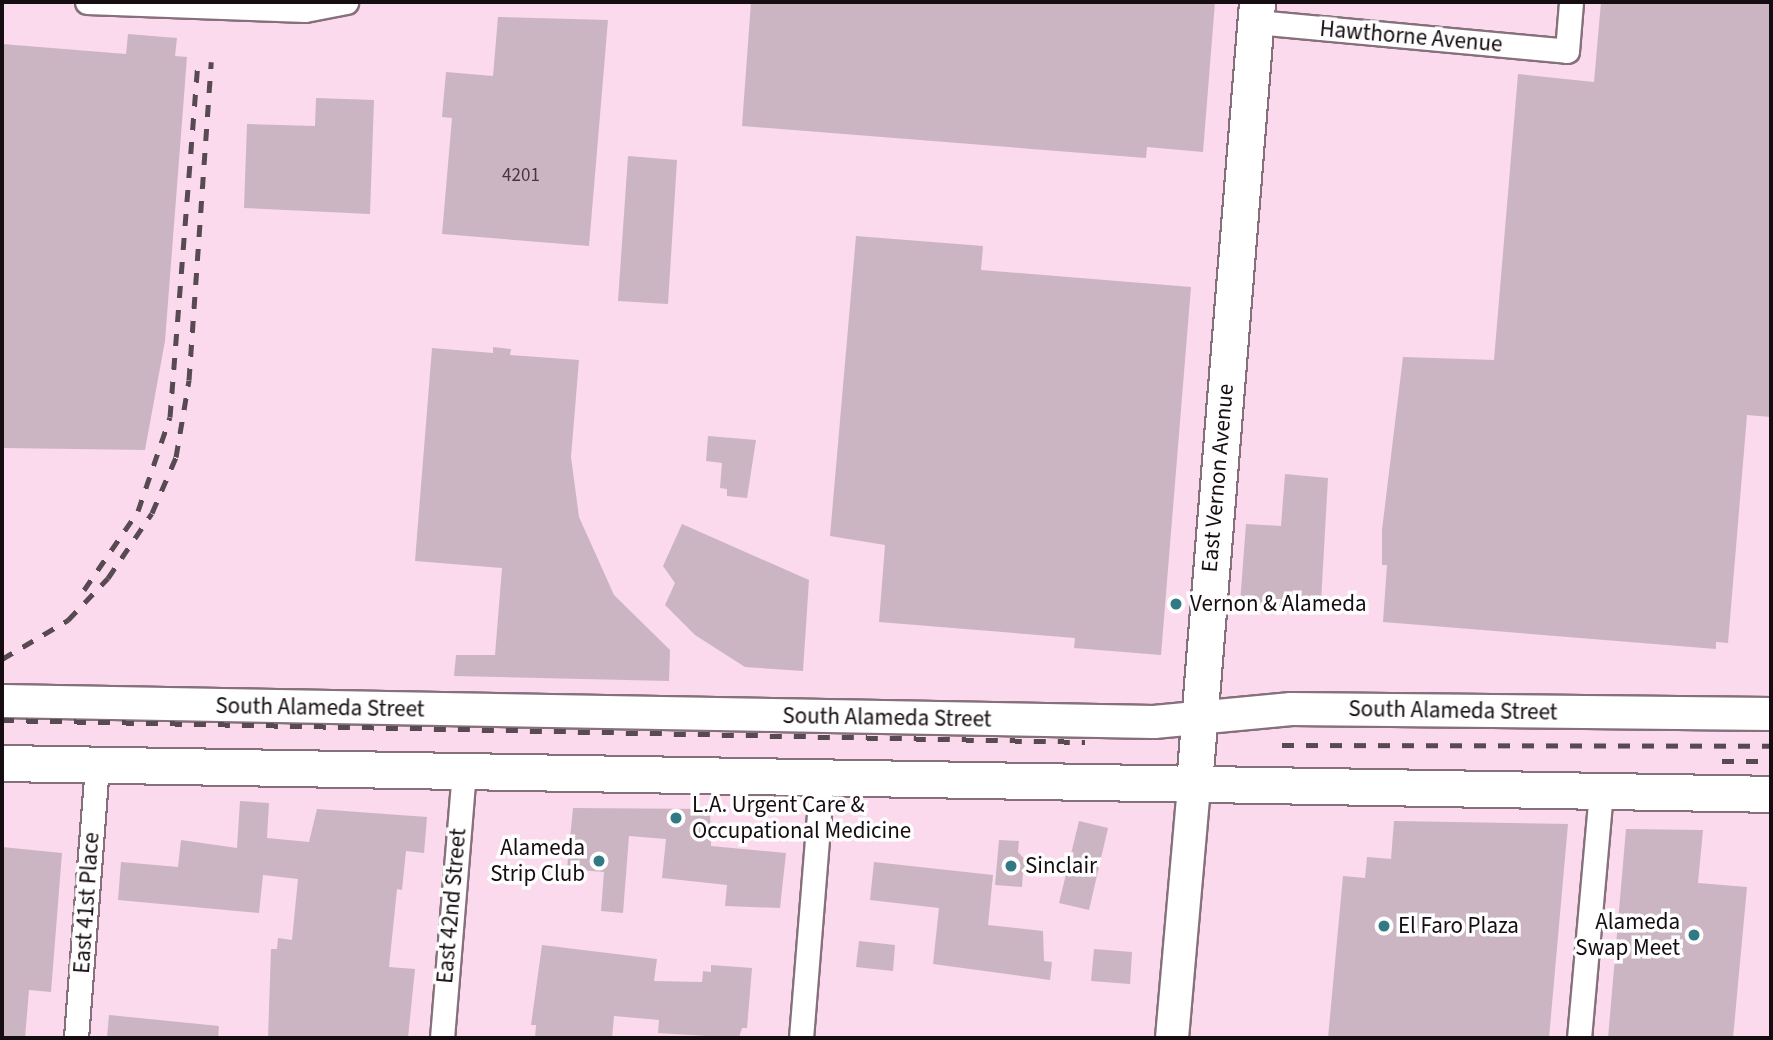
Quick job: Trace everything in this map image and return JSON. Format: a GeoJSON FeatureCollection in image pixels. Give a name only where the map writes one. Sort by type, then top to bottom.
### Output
{"type":"FeatureCollection","features":[{"type":"Feature","properties":{"kind":"main road","name":"East Vernon Avenue"},"geometry":{"type":"LineString","coordinates":[[1194,784],[1256,12]]}},
{"type":"Feature","properties":{"kind":"main road"},"geometry":{"type":"LineString","coordinates":[[2,763],[97,767],[1771,794]]}},
{"type":"Feature","properties":{"kind":"street"},"geometry":{"type":"LineString","coordinates":[[87,2],[304,10],[346,2]]}},
{"type":"Feature","properties":{"kind":"street","name":"Hawthorne Avenue"},"geometry":{"type":"LineString","coordinates":[[1256,12],[1567,51],[1571,2]]}},
{"type":"Feature","properties":{"kind":"street","name":"South Alameda Street"},"geometry":{"type":"LineString","coordinates":[[2,701],[1112,721],[1198,718],[1291,709],[1771,714]]}},
{"type":"Feature","properties":{"kind":"street","name":"East 41st Place"},"geometry":{"type":"LineString","coordinates":[[76,1038],[97,767]]}},
{"type":"Feature","properties":{"kind":"street","name":"East 42nd Street"},"geometry":{"type":"LineString","coordinates":[[442,1038],[464,773]]}},
{"type":"Feature","properties":{"kind":"street"},"geometry":{"type":"LineString","coordinates":[[801,1038],[822,778]]}},
{"type":"Feature","properties":{"kind":"street","name":"East Vernon Avenue"},"geometry":{"type":"LineString","coordinates":[[1172,1038],[1194,784]]}},
{"type":"Feature","properties":{"kind":"street"},"geometry":{"type":"LineString","coordinates":[[1579,1038],[1601,791]]}},
{"type":"Feature","properties":{"kind":"shaded area"},"geometry":{"type":"Polygon","coordinates":[[[2,2],[1771,2],[1771,1038],[2,1038],[2,2]]]}},
{"type":"Feature","properties":{"kind":"building"},"geometry":{"type":"Polygon","coordinates":[[[751,2],[1215,2],[1203,152],[1147,147],[1146,158],[742,126],[751,2]]]}},
{"type":"Feature","properties":{"kind":"building"},"geometry":{"type":"Polygon","coordinates":[[[1601,2],[1771,4],[1771,417],[1747,415],[1728,643],[1716,642],[1716,649],[1383,622],[1387,565],[1382,565],[1382,530],[1403,357],[1494,360],[1518,74],[1594,82],[1601,2]]]}},
{"type":"Feature","properties":{"kind":"building"},"geometry":{"type":"Polygon","coordinates":[[[498,17],[608,20],[589,246],[442,234],[452,118],[442,117],[446,72],[493,76],[498,17]]]}},
{"type":"Feature","properties":{"kind":"building"},"geometry":{"type":"Polygon","coordinates":[[[128,34],[177,38],[175,56],[187,57],[165,341],[145,450],[2,448],[2,44],[126,54],[128,34]]]}},
{"type":"Feature","properties":{"kind":"building"},"geometry":{"type":"Polygon","coordinates":[[[316,98],[374,100],[370,214],[244,208],[247,124],[315,126],[316,98]]]}},
{"type":"Feature","properties":{"kind":"building"},"geometry":{"type":"Polygon","coordinates":[[[628,156],[677,160],[668,304],[618,301],[628,156]]]}},
{"type":"Feature","properties":{"kind":"building"},"geometry":{"type":"Polygon","coordinates":[[[856,236],[983,246],[981,270],[1191,287],[1161,655],[1074,648],[1075,638],[879,622],[885,545],[830,536],[856,236]]]}},
{"type":"Feature","properties":{"kind":"building"},"geometry":{"type":"Polygon","coordinates":[[[493,347],[511,349],[510,355],[579,360],[571,457],[579,517],[614,595],[670,650],[669,681],[454,676],[456,655],[495,655],[502,568],[415,561],[432,348],[493,353],[493,347]]]}},
{"type":"Feature","properties":{"kind":"building"},"geometry":{"type":"Polygon","coordinates":[[[708,436],[756,440],[747,498],[727,496],[727,489],[720,488],[722,463],[706,461],[708,436]]]}},
{"type":"Feature","properties":{"kind":"building"},"geometry":{"type":"Polygon","coordinates":[[[1285,474],[1328,478],[1321,602],[1315,609],[1240,603],[1246,524],[1281,526],[1285,474]]]}},
{"type":"Feature","properties":{"kind":"building"},"geometry":{"type":"Polygon","coordinates":[[[682,524],[809,580],[803,671],[745,667],[695,635],[665,605],[675,583],[663,566],[682,524]]]}},
{"type":"Feature","properties":{"kind":"building"},"geometry":{"type":"Polygon","coordinates":[[[240,801],[269,803],[267,838],[309,842],[317,809],[427,817],[424,853],[406,851],[402,890],[397,889],[389,967],[415,969],[408,1038],[268,1038],[271,949],[277,949],[278,938],[292,940],[298,879],[263,875],[259,913],[118,900],[121,862],[178,867],[181,840],[237,848],[240,801]]]}},
{"type":"Feature","properties":{"kind":"building"},"geometry":{"type":"Polygon","coordinates":[[[573,808],[710,809],[711,846],[786,853],[780,908],[725,906],[727,885],[662,878],[666,839],[629,836],[623,913],[601,911],[604,872],[567,869],[573,808]]]}},
{"type":"Feature","properties":{"kind":"building"},"geometry":{"type":"Polygon","coordinates":[[[1079,821],[1108,828],[1089,910],[1059,903],[1079,821]]]}},
{"type":"Feature","properties":{"kind":"building","name":"El Faro Plaza"},"geometry":{"type":"Polygon","coordinates":[[[1394,821],[1568,824],[1549,1038],[1328,1038],[1343,876],[1365,878],[1367,857],[1391,859],[1394,821]]]}},
{"type":"Feature","properties":{"kind":"building","name":"Alameda Swap Meet"},"geometry":{"type":"Polygon","coordinates":[[[1626,829],[1703,830],[1698,883],[1747,887],[1733,1038],[1608,1038],[1626,829]]]}},
{"type":"Feature","properties":{"kind":"building","name":"Sinclair"},"geometry":{"type":"Polygon","coordinates":[[[999,840],[1019,841],[1018,852],[1036,872],[1023,871],[1022,887],[995,885],[999,840]]]}},
{"type":"Feature","properties":{"kind":"building"},"geometry":{"type":"Polygon","coordinates":[[[2,847],[62,853],[51,992],[29,990],[25,1038],[2,1038],[2,847]]]}},
{"type":"Feature","properties":{"kind":"building"},"geometry":{"type":"Polygon","coordinates":[[[874,862],[993,875],[988,925],[1043,931],[1044,961],[1052,962],[1050,980],[933,964],[939,908],[870,900],[874,862]]]}},
{"type":"Feature","properties":{"kind":"building"},"geometry":{"type":"Polygon","coordinates":[[[859,941],[895,945],[893,971],[856,967],[859,941]]]}},
{"type":"Feature","properties":{"kind":"building"},"geometry":{"type":"Polygon","coordinates":[[[542,945],[657,959],[654,981],[702,982],[703,971],[711,972],[711,965],[752,968],[747,1028],[742,1028],[739,1038],[658,1033],[659,1020],[614,1016],[612,1038],[535,1038],[536,1025],[531,1025],[542,945]]]}},
{"type":"Feature","properties":{"kind":"building"},"geometry":{"type":"Polygon","coordinates":[[[1094,949],[1132,952],[1130,984],[1091,981],[1094,949]]]}},
{"type":"Feature","properties":{"kind":"building"},"geometry":{"type":"Polygon","coordinates":[[[109,1015],[219,1026],[218,1038],[107,1038],[109,1015]]]}},
{"type":"Feature","properties":{"kind":"railway"},"geometry":{"type":"LineString","coordinates":[[84,590],[138,511],[170,417],[198,61]]}},
{"type":"Feature","properties":{"kind":"railway"},"geometry":{"type":"LineString","coordinates":[[2,659],[68,620],[108,578],[152,513],[176,457],[189,380],[211,62]]}},
{"type":"Feature","properties":{"kind":"railway"},"geometry":{"type":"LineString","coordinates":[[2,720],[1085,742]]}},
{"type":"Feature","properties":{"kind":"railway"},"geometry":{"type":"LineString","coordinates":[[1282,745],[1771,746]]}},
{"type":"Feature","properties":{"kind":"railway"},"geometry":{"type":"LineString","coordinates":[[1722,761],[1771,761]]}},
{"type":"Feature","properties":{"kind":"place","name":"Vernon & Alameda"},"geometry":{"type":"Point","coordinates":[1176,604]}},
{"type":"Feature","properties":{"kind":"place","name":"L.A. Urgent Care & Occupational Medicine"},"geometry":{"type":"Point","coordinates":[676,818]}},
{"type":"Feature","properties":{"kind":"place","name":"Alameda Strip Club"},"geometry":{"type":"Point","coordinates":[599,861]}},
{"type":"Feature","properties":{"kind":"place","name":"Sinclair"},"geometry":{"type":"Point","coordinates":[1011,866]}},
{"type":"Feature","properties":{"kind":"place","name":"El Faro Plaza"},"geometry":{"type":"Point","coordinates":[1384,926]}},
{"type":"Feature","properties":{"kind":"place","name":"Alameda Swap Meet"},"geometry":{"type":"Point","coordinates":[1694,935]}}]}
